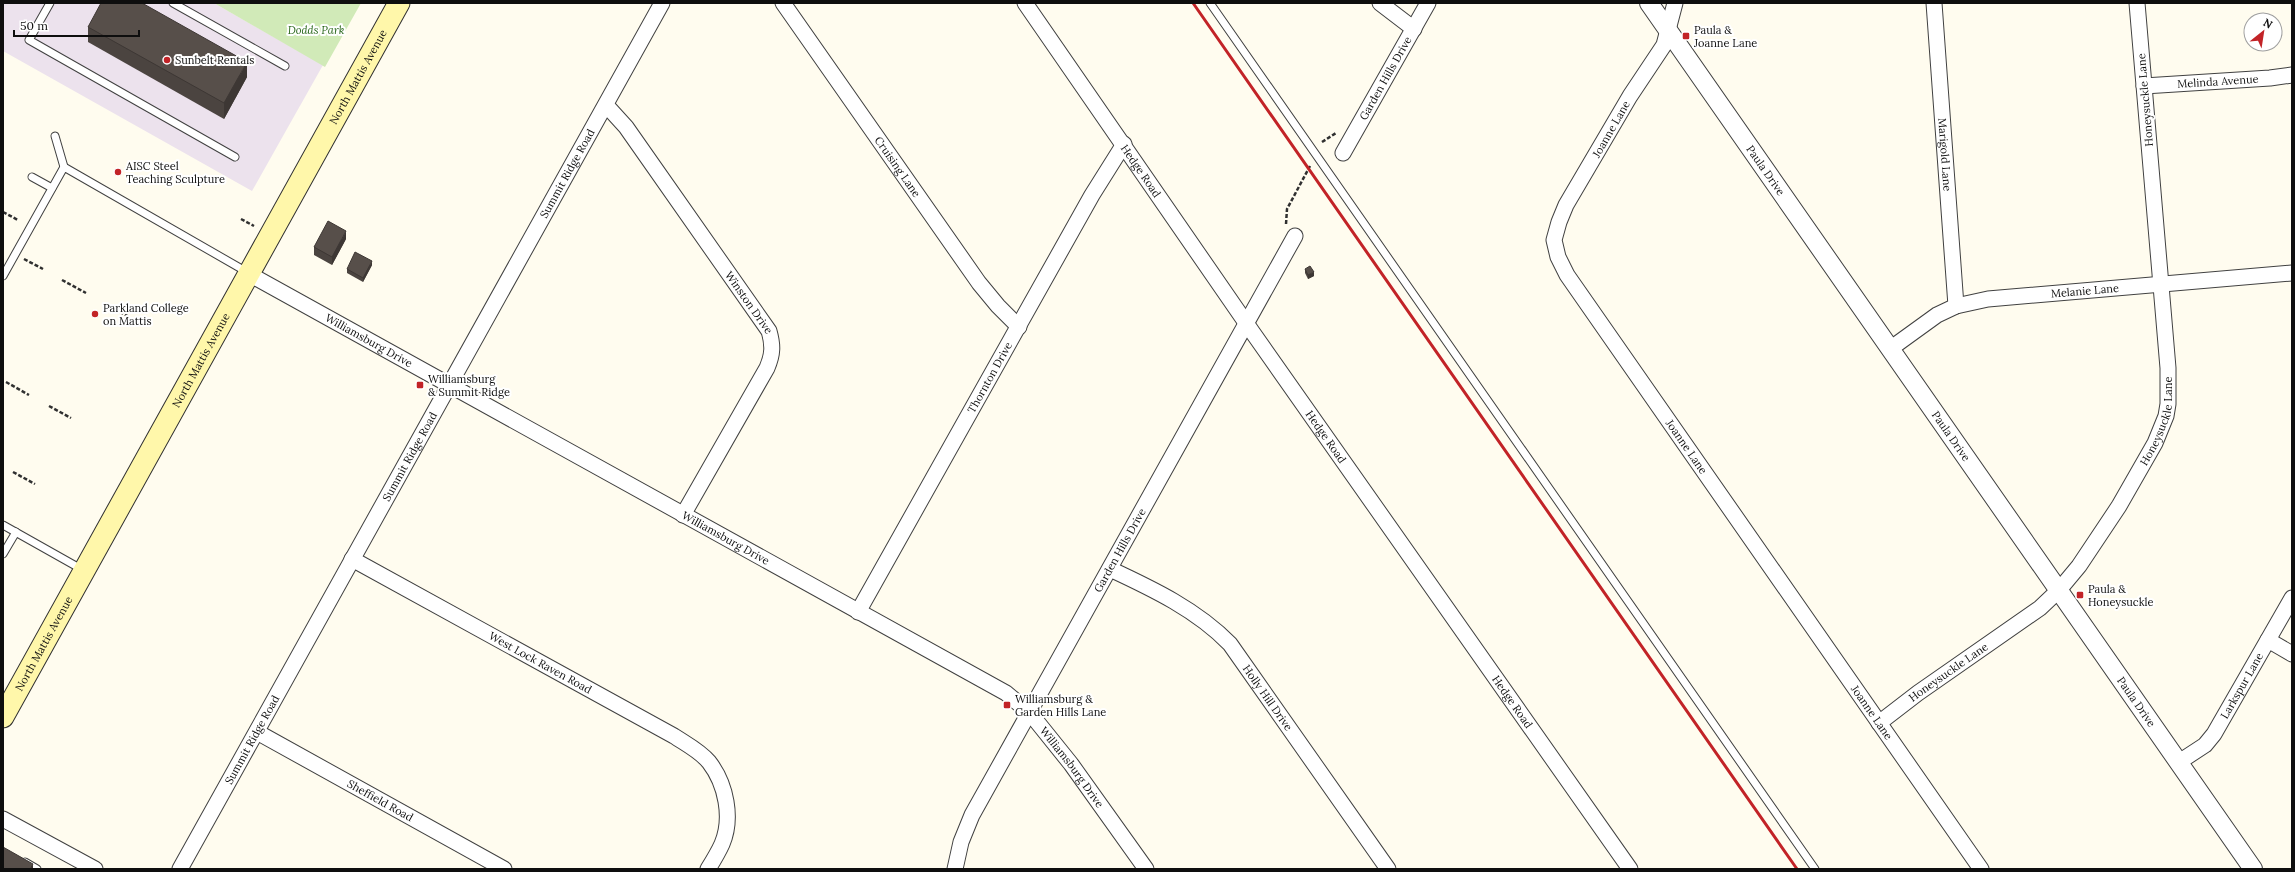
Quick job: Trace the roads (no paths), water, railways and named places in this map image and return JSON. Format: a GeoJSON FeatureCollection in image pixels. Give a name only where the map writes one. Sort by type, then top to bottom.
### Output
{"type":"FeatureCollection","features":[{"type":"Feature","properties":{"kind":"main road","name":"North Mattis Avenue"},"geometry":{"type":"LineString","coordinates":[[6,705],[85,571],[399,3]]}},
{"type":"Feature","properties":{"kind":"street","name":"Summit Ridge Road"},"geometry":{"type":"LineString","coordinates":[[180,869],[662,3]]}},
{"type":"Feature","properties":{"kind":"street","name":"Cruising Lane"},"geometry":{"type":"LineString","coordinates":[[782,3],[979,283],[998,306],[1019,327]]}},
{"type":"Feature","properties":{"kind":"street","name":"Hedge Road"},"geometry":{"type":"LineString","coordinates":[[1025,3],[1630,869]]}},
{"type":"Feature","properties":{"kind":"street"},"geometry":{"type":"LineString","coordinates":[[1380,3],[1414,29]]}},
{"type":"Feature","properties":{"kind":"street","name":"Garden Hills Drive"},"geometry":{"type":"LineString","coordinates":[[1343,153],[1428,3]]}},
{"type":"Feature","properties":{"kind":"street","name":"Paula Drive"},"geometry":{"type":"LineString","coordinates":[[1649,3],[2180,762],[2253,869]]}},
{"type":"Feature","properties":{"kind":"street","name":"Joanne Lane"},"geometry":{"type":"LineString","coordinates":[[1675,3],[1664,45],[1630,96],[1566,205],[1554,240],[1558,257],[1567,275],[1981,869]]}},
{"type":"Feature","properties":{"kind":"street","name":"Marigold Lane"},"geometry":{"type":"LineString","coordinates":[[1934,3],[1954,246],[1956,306]]}},
{"type":"Feature","properties":{"kind":"street","name":"Honeysuckle Lane"},"geometry":{"type":"LineString","coordinates":[[1879,723],[1918,693],[2040,608],[2059,590],[2079,566],[2119,506],[2155,443],[2166,416],[2168,404],[2168,368],[2136,3]]}},
{"type":"Feature","properties":{"kind":"street","name":"Melinda Avenue"},"geometry":{"type":"LineString","coordinates":[[2144,86],[2270,78],[2292,75]]}},
{"type":"Feature","properties":{"kind":"street","name":"Winston Drive"},"geometry":{"type":"LineString","coordinates":[[606,105],[626,127],[769,331],[773,343],[772,357],[767,368],[683,515]]}},
{"type":"Feature","properties":{"kind":"street","name":"Thornton Drive"},"geometry":{"type":"LineString","coordinates":[[858,612],[1092,195],[1124,144]]}},
{"type":"Feature","properties":{"kind":"street","name":"Garden Hills Drive"},"geometry":{"type":"LineString","coordinates":[[955,869],[961,842],[972,815],[1293,238]]}},
{"type":"Feature","properties":{"kind":"street","name":"Melanie Lane"},"geometry":{"type":"LineString","coordinates":[[1890,349],[1937,315],[1956,306],[1988,299],[2292,273]]}},
{"type":"Feature","properties":{"kind":"street","name":"Williamsburg Drive"},"geometry":{"type":"LineString","coordinates":[[249,274],[1006,693],[1030,713],[1071,764],[1146,869]]}},
{"type":"Feature","properties":{"kind":"street","name":"West Lock Raven Road"},"geometry":{"type":"LineString","coordinates":[[352,560],[674,736],[693,748],[708,762],[719,778],[727,808],[727,824],[722,844],[708,869]]}},
{"type":"Feature","properties":{"kind":"street","name":"Holly Hill Drive"},"geometry":{"type":"LineString","coordinates":[[1110,569],[1147,587],[1204,619],[1230,644],[1388,869]]}},
{"type":"Feature","properties":{"kind":"street","name":"Larkspur Lane"},"geometry":{"type":"LineString","coordinates":[[2180,762],[2205,745],[2214,734],[2292,598]]}},
{"type":"Feature","properties":{"kind":"street"},"geometry":{"type":"LineString","coordinates":[[2268,640],[2292,654]]}},
{"type":"Feature","properties":{"kind":"street","name":"Sheffield Road"},"geometry":{"type":"LineString","coordinates":[[257,732],[504,869]]}},
{"type":"Feature","properties":{"kind":"street"},"geometry":{"type":"LineString","coordinates":[[3,819],[95,869]]}},
{"type":"Feature","properties":{"kind":"lane"},"geometry":{"type":"LineString","coordinates":[[50,3],[29,40],[235,156]]}},
{"type":"Feature","properties":{"kind":"lane"},"geometry":{"type":"LineString","coordinates":[[173,3],[285,66]]}},
{"type":"Feature","properties":{"kind":"lane"},"geometry":{"type":"LineString","coordinates":[[1210,3],[1815,869]]}},
{"type":"Feature","properties":{"kind":"lane"},"geometry":{"type":"LineString","coordinates":[[3,276],[64,167],[56,136]]}},
{"type":"Feature","properties":{"kind":"lane"},"geometry":{"type":"LineString","coordinates":[[64,167],[249,274]]}},
{"type":"Feature","properties":{"kind":"lane"},"geometry":{"type":"LineString","coordinates":[[32,177],[52,188]]}},
{"type":"Feature","properties":{"kind":"lane"},"geometry":{"type":"LineString","coordinates":[[3,525],[85,571]]}},
{"type":"Feature","properties":{"kind":"lane"},"geometry":{"type":"LineString","coordinates":[[3,554],[16,532]]}},
{"type":"Feature","properties":{"kind":"lane"},"geometry":{"type":"LineString","coordinates":[[16,857],[37,869]]}},
{"type":"Feature","properties":{"kind":"railway"},"geometry":{"type":"LineString","coordinates":[[1193,3],[1797,869]]}},
{"type":"Feature","properties":{"kind":"place","name":"Paula & Joanne Lane"},"geometry":{"type":"Point","coordinates":[1686,36]}},
{"type":"Feature","properties":{"kind":"place","name":"Sunbelt Rentals"},"geometry":{"type":"Point","coordinates":[167,60]}},
{"type":"Feature","properties":{"kind":"place","name":"AISC Steel Teaching Sculpture"},"geometry":{"type":"Point","coordinates":[118,172]}},
{"type":"Feature","properties":{"kind":"place","name":"Parkland College on Mattis"},"geometry":{"type":"Point","coordinates":[95,314]}},
{"type":"Feature","properties":{"kind":"place","name":"Williamsburg & Summit Ridge"},"geometry":{"type":"Point","coordinates":[420,385]}},
{"type":"Feature","properties":{"kind":"place","name":"Paula & Honeysuckle"},"geometry":{"type":"Point","coordinates":[2080,595]}},
{"type":"Feature","properties":{"kind":"place","name":"Williamsburg & Garden Hills Lane"},"geometry":{"type":"Point","coordinates":[1007,705]}},
{"type":"Feature","properties":{"kind":"park label","name":"Dodds Park"},"geometry":{"type":"Point","coordinates":[316,30]}}]}
